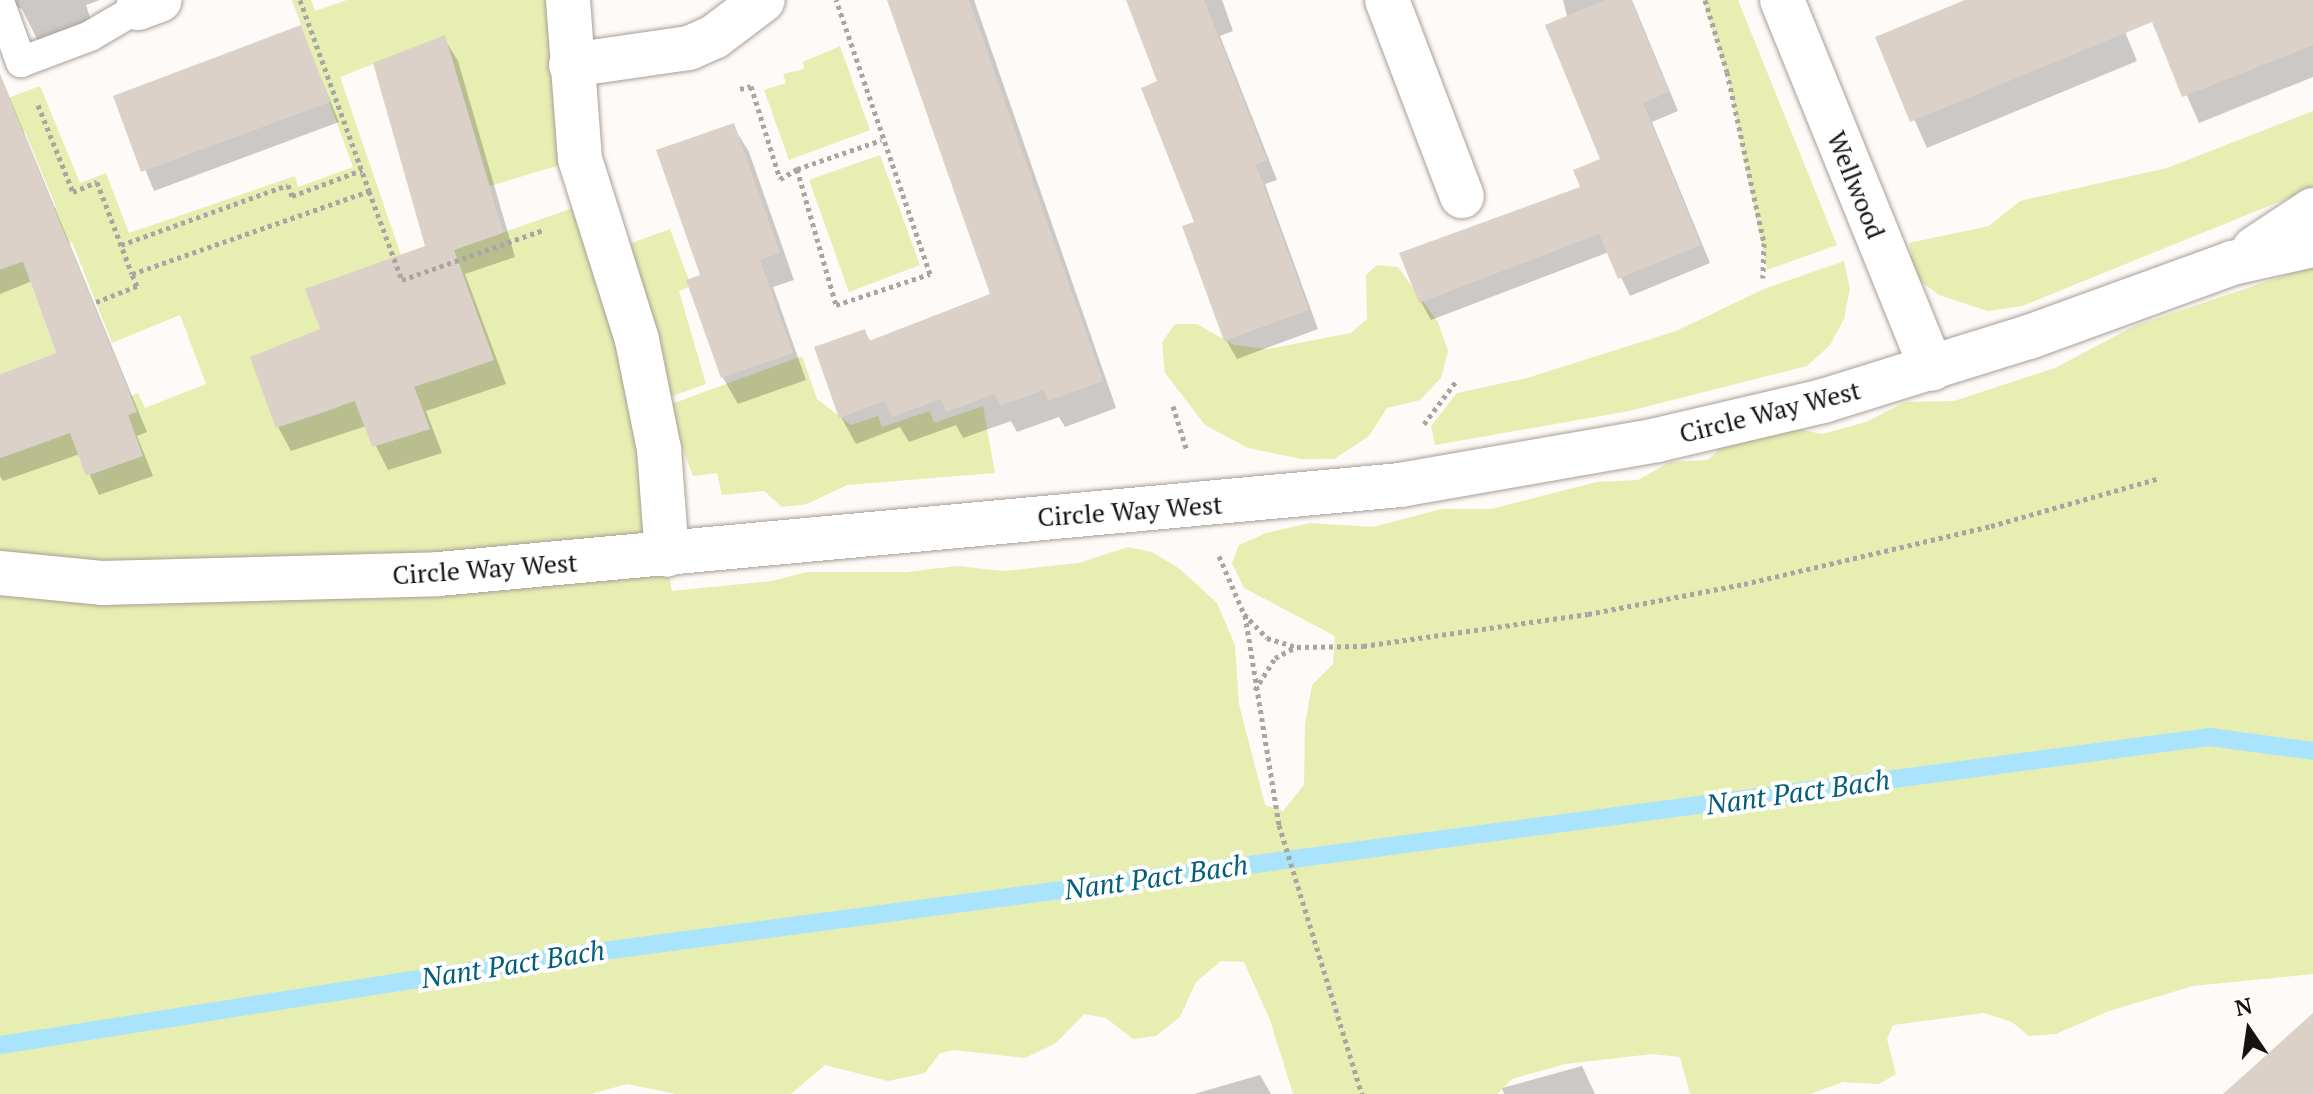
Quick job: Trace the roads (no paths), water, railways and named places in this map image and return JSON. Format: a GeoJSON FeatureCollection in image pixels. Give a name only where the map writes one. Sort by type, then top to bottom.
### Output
{"type":"FeatureCollection","features":[{"type":"Feature","properties":{"kind":"street"},"geometry":{"type":"LineString","coordinates":[[568,0],[580,159],[593,212],[637,340],[649,393],[667,555]]}},
{"type":"Feature","properties":{"kind":"street"},"geometry":{"type":"LineString","coordinates":[[571,65],[689,48],[714,37],[763,0]]}},
{"type":"Feature","properties":{"kind":"street"},"geometry":{"type":"LineString","coordinates":[[1387,0],[1462,196]]}},
{"type":"Feature","properties":{"kind":"street","name":"Wellwood"},"geometry":{"type":"LineString","coordinates":[[1782,0],[1932,369]]}},
{"type":"Feature","properties":{"kind":"street","name":"Circle Way West"},"geometry":{"type":"LineString","coordinates":[[2232,263],[2313,210]]}},
{"type":"Feature","properties":{"kind":"street","name":"Circle Way West"},"geometry":{"type":"LineString","coordinates":[[0,573],[102,583],[258,582],[439,574],[1400,485],[1657,440],[1932,369],[2232,263],[2313,245]]}},
{"type":"Feature","properties":{"kind":"lane"},"geometry":{"type":"LineString","coordinates":[[0,4],[21,62],[90,36],[149,4]]}},
{"type":"Feature","properties":{"kind":"waterway","name":"Nant Pact Bach"},"geometry":{"type":"LineString","coordinates":[[0,1045],[558,957],[2210,737],[2313,751]]}}]}
